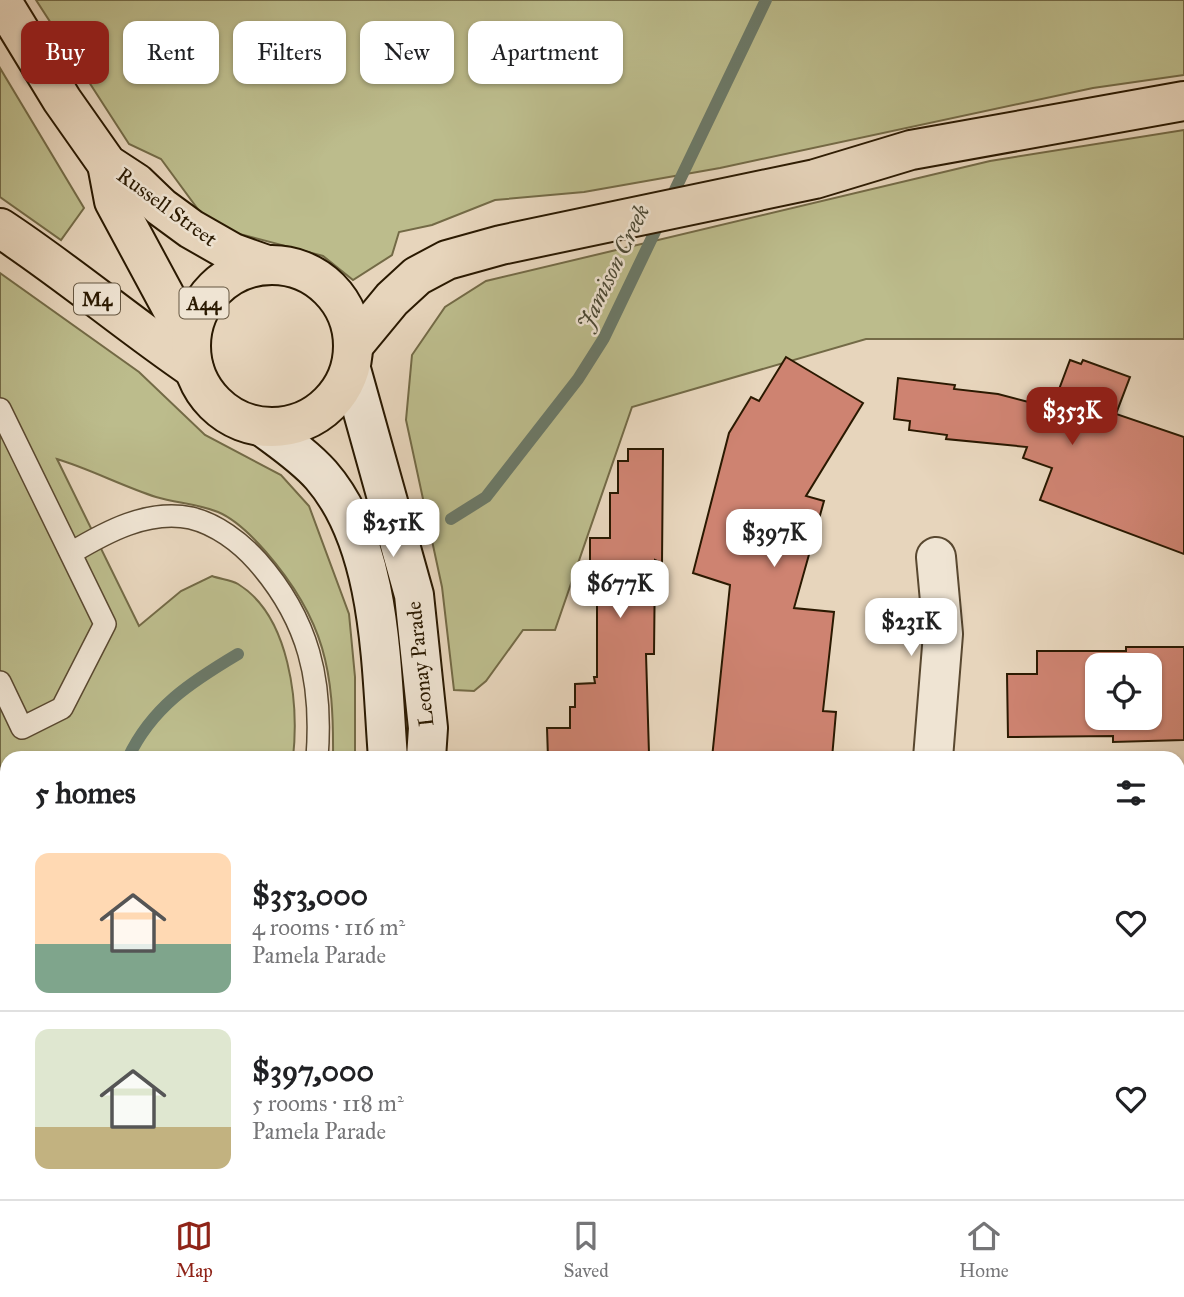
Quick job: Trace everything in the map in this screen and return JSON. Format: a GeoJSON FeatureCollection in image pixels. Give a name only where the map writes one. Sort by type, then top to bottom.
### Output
{"type":"FeatureCollection","features":[{"type":"Feature","properties":{"kind":"highway","name":"Russell Street"},"geometry":{"type":"LineString","coordinates":[[1,0],[54,89],[107,164],[136,183],[161,207],[191,229],[233,253],[267,265]]}},
{"type":"Feature","properties":{"kind":"highway"},"geometry":{"type":"LineString","coordinates":[[352,357],[392,299],[417,276],[447,260],[816,179],[911,150],[1184,101]]}},
{"type":"Feature","properties":{"kind":"highway","name":"Russell Street"},"geometry":{"type":"LineString","coordinates":[[107,164],[114,201],[193,357]]}},
{"type":"Feature","properties":{"kind":"highway","name":"M4"},"geometry":{"type":"LineString","coordinates":[[0,228],[49,260],[133,328],[193,357]]}},
{"type":"Feature","properties":{"kind":"highway","name":"A44"},"geometry":{"type":"LineString","coordinates":[[267,265],[293,268],[317,278],[337,296],[350,319],[352,357],[341,390],[327,407],[307,420],[285,427],[263,427],[240,421],[220,409],[204,391],[193,357],[195,321],[206,299],[233,276],[267,265]]}},
{"type":"Feature","properties":{"kind":"street","name":"Leonay Parade"},"geometry":{"type":"LineString","coordinates":[[352,357],[414,594],[428,728],[426,751]]}},
{"type":"Feature","properties":{"kind":"street","name":"Leonay Parade"},"geometry":{"type":"LineString","coordinates":[[263,427],[302,456],[322,476],[351,527],[362,556],[376,615],[387,751]]}},
{"type":"Feature","properties":{"kind":"street"},"geometry":{"type":"LineString","coordinates":[[934,751],[943,634],[936,557]]}},
{"type":"Feature","properties":{"kind":"lane"},"geometry":{"type":"LineString","coordinates":[[0,409],[105,624],[62,708],[22,728],[0,682]]}},
{"type":"Feature","properties":{"kind":"lane"},"geometry":{"type":"LineString","coordinates":[[71,553],[117,528],[165,518],[189,518],[204,523],[237,542],[282,593],[306,636],[318,705],[317,751]]}},
{"type":"Feature","properties":{"kind":"green space"},"geometry":{"type":"Polygon","coordinates":[[[36,0],[1184,0],[1184,75],[1093,88],[720,168],[584,192],[495,200],[432,225],[399,232],[392,255],[353,280],[323,256],[217,228],[200,212],[161,159],[129,144],[90,84],[109,84],[109,21],[50,21],[36,0]]]}},
{"type":"Feature","properties":{"kind":"green space"},"geometry":{"type":"Polygon","coordinates":[[[0,68],[84,208],[61,240],[0,197],[0,68]]]}},
{"type":"Feature","properties":{"kind":"green space"},"geometry":{"type":"Polygon","coordinates":[[[1184,130],[1184,339],[866,339],[632,407],[555,630],[523,630],[486,681],[474,691],[454,690],[442,587],[406,420],[412,355],[445,307],[486,281],[990,161],[1184,130]]]}},
{"type":"Feature","properties":{"kind":"green space"},"geometry":{"type":"Polygon","coordinates":[[[0,273],[139,372],[205,435],[281,475],[309,506],[349,614],[355,677],[355,751],[333,751],[331,699],[322,648],[302,601],[256,541],[238,524],[218,512],[156,497],[57,459],[139,626],[181,591],[212,576],[238,584],[256,598],[280,639],[287,662],[294,712],[293,751],[0,751],[0,273]]]}},
{"type":"Feature","properties":{"kind":"building"},"geometry":{"type":"Polygon","coordinates":[[[786,357],[863,403],[806,496],[824,501],[794,608],[834,612],[823,711],[836,712],[833,751],[713,751],[730,585],[693,573],[729,433],[751,397],[759,401],[786,357]]]}},
{"type":"Feature","properties":{"kind":"building"},"geometry":{"type":"Polygon","coordinates":[[[1070,360],[1081,364],[1083,360],[1130,377],[1116,414],[1184,437],[1184,554],[1040,500],[1052,468],[1023,458],[1027,447],[946,439],[947,435],[909,430],[910,421],[894,419],[898,378],[955,385],[954,389],[998,394],[1044,406],[1047,397],[1055,400],[1070,360]]]}},
{"type":"Feature","properties":{"kind":"building"},"geometry":{"type":"Polygon","coordinates":[[[628,449],[663,449],[662,563],[655,560],[654,654],[646,654],[649,751],[548,751],[547,728],[570,728],[570,707],[575,707],[575,684],[595,683],[594,677],[597,677],[597,596],[582,597],[582,563],[590,564],[590,538],[610,538],[610,493],[618,493],[618,461],[628,461],[628,449]]]}},
{"type":"Feature","properties":{"kind":"building"},"geometry":{"type":"Polygon","coordinates":[[[1126,647],[1184,647],[1184,740],[1113,742],[1113,736],[1008,737],[1007,674],[1037,674],[1037,651],[1126,651],[1126,647]]]}},
{"type":"Feature","properties":{"kind":"waterway","name":"Jamison Creek"},"geometry":{"type":"LineString","coordinates":[[451,519],[486,497],[578,379],[604,338],[766,0]]}},
{"type":"Feature","properties":{"kind":"waterway","name":"Jamison Creek"},"geometry":{"type":"LineString","coordinates":[[132,751],[149,724],[174,697],[238,654]]}}]}
